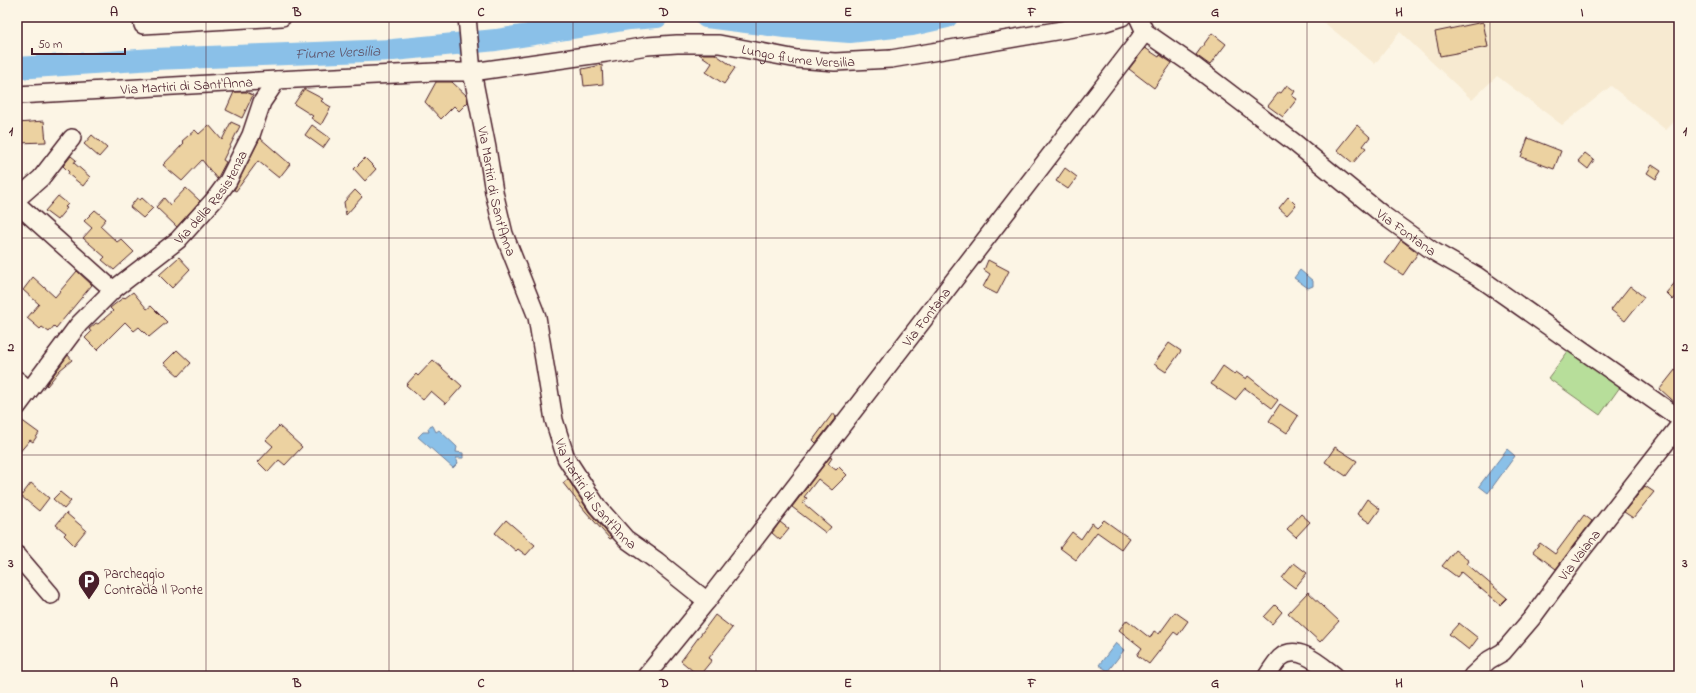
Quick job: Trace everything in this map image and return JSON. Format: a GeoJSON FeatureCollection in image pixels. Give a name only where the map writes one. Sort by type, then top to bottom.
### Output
{"type":"FeatureCollection","features":[{"type":"Feature","properties":{"kind":"street"},"geometry":{"type":"LineString","coordinates":[[141,17],[143,25],[282,17]]}},
{"type":"Feature","properties":{"kind":"street"},"geometry":{"type":"LineString","coordinates":[[467,17],[472,68]]}},
{"type":"Feature","properties":{"kind":"street","name":"Lungo fiume Versilia"},"geometry":{"type":"LineString","coordinates":[[472,68],[590,56],[647,46],[677,44],[719,44],[797,58],[835,62],[891,59],[1103,23],[1122,17]]}},
{"type":"Feature","properties":{"kind":"street","name":"Via Fontana"},"geometry":{"type":"LineString","coordinates":[[707,601],[1141,24],[1295,143],[1383,215],[1427,247],[1477,276],[1679,418]]}},
{"type":"Feature","properties":{"kind":"street","name":"Via Martiri di Sant'Anna"},"geometry":{"type":"LineString","coordinates":[[17,95],[435,72],[472,68],[494,192],[504,234],[537,317],[554,420],[566,458],[597,506],[626,540],[657,561],[707,601]]}},
{"type":"Feature","properties":{"kind":"street","name":"Via della Resistenza"},"geometry":{"type":"LineString","coordinates":[[17,407],[23,385],[79,324],[113,290],[178,240],[214,200],[228,181],[251,135],[262,102],[277,80]]}},
{"type":"Feature","properties":{"kind":"street"},"geometry":{"type":"LineString","coordinates":[[17,199],[41,178],[72,138]]}},
{"type":"Feature","properties":{"kind":"street"},"geometry":{"type":"LineString","coordinates":[[17,204],[113,290]]}},
{"type":"Feature","properties":{"kind":"street","name":"Via Vaiana"},"geometry":{"type":"LineString","coordinates":[[1472,676],[1489,660],[1503,652],[1532,618],[1582,550],[1679,426]]}},
{"type":"Feature","properties":{"kind":"street"},"geometry":{"type":"LineString","coordinates":[[17,555],[51,595]]}},
{"type":"Feature","properties":{"kind":"street"},"geometry":{"type":"LineString","coordinates":[[646,676],[707,601]]}},
{"type":"Feature","properties":{"kind":"street"},"geometry":{"type":"LineString","coordinates":[[1267,676],[1280,658],[1287,654],[1296,652],[1318,662],[1335,676]]}},
{"type":"Feature","properties":{"kind":"shaded area"},"geometry":{"type":"Polygon","coordinates":[[[1431,17],[1679,17],[1679,117],[1666,130],[1611,86],[1562,125],[1497,76],[1472,100],[1400,32],[1375,64],[1321,20],[1413,20],[1431,17]]]}},
{"type":"Feature","properties":{"kind":"green space"},"geometry":{"type":"Polygon","coordinates":[[[1569,350],[1620,387],[1600,415],[1548,378],[1569,350]]]}},
{"type":"Feature","properties":{"kind":"water"},"geometry":{"type":"Polygon","coordinates":[[[1300,270],[1313,281],[1313,286],[1308,288],[1294,278],[1300,270]]]}},
{"type":"Feature","properties":{"kind":"water"},"geometry":{"type":"Polygon","coordinates":[[[431,425],[436,432],[439,430],[457,447],[456,452],[463,453],[463,458],[456,458],[458,463],[453,468],[418,437],[423,432],[429,432],[428,429],[431,425]]]}},
{"type":"Feature","properties":{"kind":"water"},"geometry":{"type":"Polygon","coordinates":[[[1507,449],[1515,456],[1488,493],[1479,486],[1507,449]]]}},
{"type":"Feature","properties":{"kind":"water"},"geometry":{"type":"Polygon","coordinates":[[[1116,643],[1124,650],[1108,671],[1099,665],[1116,643]]]}},
{"type":"Feature","properties":{"kind":"building"},"geometry":{"type":"Polygon","coordinates":[[[1483,22],[1488,47],[1440,56],[1435,32],[1483,22]]]}},
{"type":"Feature","properties":{"kind":"building"},"geometry":{"type":"Polygon","coordinates":[[[1212,33],[1226,44],[1210,65],[1196,55],[1212,33]]]}},
{"type":"Feature","properties":{"kind":"building"},"geometry":{"type":"Polygon","coordinates":[[[1145,48],[1172,63],[1154,88],[1129,69],[1145,48]]]}},
{"type":"Feature","properties":{"kind":"building"},"geometry":{"type":"Polygon","coordinates":[[[699,54],[715,54],[735,68],[724,84],[706,72],[712,63],[699,54]]]}},
{"type":"Feature","properties":{"kind":"building"},"geometry":{"type":"Polygon","coordinates":[[[602,65],[603,84],[584,86],[582,69],[602,65]]]}},
{"type":"Feature","properties":{"kind":"building"},"geometry":{"type":"Polygon","coordinates":[[[436,82],[452,82],[467,96],[468,102],[459,111],[454,106],[441,119],[425,102],[436,82]]]}},
{"type":"Feature","properties":{"kind":"building"},"geometry":{"type":"Polygon","coordinates":[[[1287,85],[1295,91],[1292,96],[1297,99],[1283,117],[1268,106],[1279,92],[1281,93],[1287,85]]]}},
{"type":"Feature","properties":{"kind":"building"},"geometry":{"type":"Polygon","coordinates":[[[304,89],[323,99],[321,101],[331,107],[321,125],[311,118],[313,116],[294,104],[304,89]]]}},
{"type":"Feature","properties":{"kind":"building"},"geometry":{"type":"Polygon","coordinates":[[[234,92],[246,92],[253,95],[242,118],[226,110],[234,92]]]}},
{"type":"Feature","properties":{"kind":"building"},"geometry":{"type":"Polygon","coordinates":[[[44,121],[46,142],[17,143],[17,123],[44,121]]]}},
{"type":"Feature","properties":{"kind":"building"},"geometry":{"type":"Polygon","coordinates":[[[231,122],[240,126],[223,160],[226,162],[217,179],[202,160],[182,181],[163,165],[184,143],[182,141],[195,130],[199,134],[209,125],[222,140],[231,122]]]}},
{"type":"Feature","properties":{"kind":"building"},"geometry":{"type":"Polygon","coordinates":[[[312,125],[330,138],[323,148],[305,135],[312,125]]]}},
{"type":"Feature","properties":{"kind":"building"},"geometry":{"type":"Polygon","coordinates":[[[1357,125],[1370,137],[1363,146],[1366,148],[1353,163],[1337,150],[1357,125]]]}},
{"type":"Feature","properties":{"kind":"building"},"geometry":{"type":"Polygon","coordinates":[[[92,135],[107,148],[99,157],[84,144],[92,135]]]}},
{"type":"Feature","properties":{"kind":"building"},"geometry":{"type":"Polygon","coordinates":[[[260,138],[290,164],[279,178],[258,161],[236,191],[234,190],[260,138]]]}},
{"type":"Feature","properties":{"kind":"building"},"geometry":{"type":"Polygon","coordinates":[[[1528,138],[1561,151],[1554,169],[1521,157],[1528,138]]]}},
{"type":"Feature","properties":{"kind":"building"},"geometry":{"type":"Polygon","coordinates":[[[1585,153],[1594,160],[1588,169],[1578,161],[1585,153]]]}},
{"type":"Feature","properties":{"kind":"building"},"geometry":{"type":"Polygon","coordinates":[[[71,156],[76,160],[74,163],[90,177],[83,186],[68,174],[69,172],[63,166],[71,156]]]}},
{"type":"Feature","properties":{"kind":"building"},"geometry":{"type":"Polygon","coordinates":[[[365,158],[376,169],[365,181],[354,169],[365,158]]]}},
{"type":"Feature","properties":{"kind":"building"},"geometry":{"type":"Polygon","coordinates":[[[1652,165],[1661,171],[1656,179],[1647,173],[1652,165]]]}},
{"type":"Feature","properties":{"kind":"building"},"geometry":{"type":"Polygon","coordinates":[[[1065,168],[1077,177],[1068,189],[1056,181],[1065,168]]]}},
{"type":"Feature","properties":{"kind":"building"},"geometry":{"type":"Polygon","coordinates":[[[186,188],[200,201],[177,227],[156,207],[164,198],[170,205],[186,188]]]}},
{"type":"Feature","properties":{"kind":"building"},"geometry":{"type":"Polygon","coordinates":[[[355,190],[362,197],[346,215],[344,202],[355,190]]]}},
{"type":"Feature","properties":{"kind":"building"},"geometry":{"type":"Polygon","coordinates":[[[58,196],[68,204],[65,207],[67,208],[57,220],[45,211],[58,196]]]}},
{"type":"Feature","properties":{"kind":"building"},"geometry":{"type":"Polygon","coordinates":[[[1288,197],[1296,205],[1287,215],[1279,208],[1288,197]]]}},
{"type":"Feature","properties":{"kind":"building"},"geometry":{"type":"Polygon","coordinates":[[[137,198],[140,200],[142,198],[153,208],[143,218],[130,207],[137,198]]]}},
{"type":"Feature","properties":{"kind":"building"},"geometry":{"type":"Polygon","coordinates":[[[95,210],[106,219],[100,226],[117,242],[121,239],[134,252],[114,270],[102,260],[105,257],[83,238],[92,228],[84,221],[95,210]]]}},
{"type":"Feature","properties":{"kind":"building"},"geometry":{"type":"Polygon","coordinates":[[[1401,240],[1418,253],[1403,275],[1385,263],[1401,240]]]}},
{"type":"Feature","properties":{"kind":"building"},"geometry":{"type":"Polygon","coordinates":[[[179,257],[190,269],[172,288],[159,275],[179,257]]]}},
{"type":"Feature","properties":{"kind":"building"},"geometry":{"type":"Polygon","coordinates":[[[988,260],[1009,271],[997,294],[983,287],[990,274],[984,270],[988,260]]]}},
{"type":"Feature","properties":{"kind":"building"},"geometry":{"type":"Polygon","coordinates":[[[77,271],[92,285],[56,328],[54,326],[49,332],[42,327],[40,329],[27,318],[39,304],[23,290],[33,277],[55,297],[77,271]]]}},
{"type":"Feature","properties":{"kind":"building"},"geometry":{"type":"Polygon","coordinates":[[[1679,278],[1679,293],[1673,300],[1666,293],[1679,278]]]}},
{"type":"Feature","properties":{"kind":"building"},"geometry":{"type":"Polygon","coordinates":[[[1630,286],[1644,297],[1625,321],[1611,310],[1630,286]]]}},
{"type":"Feature","properties":{"kind":"building"},"geometry":{"type":"Polygon","coordinates":[[[133,292],[147,309],[151,306],[167,322],[149,337],[139,327],[134,331],[125,322],[97,350],[85,338],[91,332],[89,329],[96,323],[98,324],[113,311],[110,308],[133,292]]]}},
{"type":"Feature","properties":{"kind":"building"},"geometry":{"type":"Polygon","coordinates":[[[1169,343],[1181,351],[1166,372],[1154,364],[1169,343]]]}},
{"type":"Feature","properties":{"kind":"building"},"geometry":{"type":"Polygon","coordinates":[[[177,350],[191,363],[179,376],[164,363],[177,350]]]}},
{"type":"Feature","properties":{"kind":"building"},"geometry":{"type":"Polygon","coordinates":[[[68,355],[72,360],[60,370],[47,386],[46,385],[68,355]]]}},
{"type":"Feature","properties":{"kind":"building"},"geometry":{"type":"Polygon","coordinates":[[[433,360],[462,386],[446,404],[431,391],[423,400],[406,385],[416,374],[418,376],[433,360]]]}},
{"type":"Feature","properties":{"kind":"building"},"geometry":{"type":"Polygon","coordinates":[[[1679,365],[1679,406],[1660,389],[1679,365]]]}},
{"type":"Feature","properties":{"kind":"building"},"geometry":{"type":"Polygon","coordinates":[[[1223,366],[1234,374],[1236,372],[1246,379],[1248,376],[1278,400],[1272,408],[1245,388],[1235,400],[1211,384],[1223,366]]]}},
{"type":"Feature","properties":{"kind":"building"},"geometry":{"type":"Polygon","coordinates":[[[1280,404],[1298,416],[1287,433],[1269,421],[1280,404]]]}},
{"type":"Feature","properties":{"kind":"building"},"geometry":{"type":"Polygon","coordinates":[[[833,413],[836,417],[816,443],[813,440],[833,413]]]}},
{"type":"Feature","properties":{"kind":"building"},"geometry":{"type":"Polygon","coordinates":[[[17,417],[39,433],[33,442],[30,440],[17,455],[17,417]]]}},
{"type":"Feature","properties":{"kind":"building"},"geometry":{"type":"Polygon","coordinates":[[[279,426],[302,447],[285,465],[279,460],[268,472],[258,462],[273,446],[266,440],[279,426]]]}},
{"type":"Feature","properties":{"kind":"building"},"geometry":{"type":"Polygon","coordinates":[[[1335,447],[1357,461],[1346,476],[1325,462],[1335,447]]]}},
{"type":"Feature","properties":{"kind":"building"},"geometry":{"type":"Polygon","coordinates":[[[830,457],[832,458],[828,464],[836,470],[839,467],[847,475],[832,490],[818,479],[804,497],[807,498],[803,503],[831,527],[826,533],[792,507],[830,457]]]}},
{"type":"Feature","properties":{"kind":"building"},"geometry":{"type":"Polygon","coordinates":[[[568,479],[589,512],[612,538],[610,539],[563,483],[568,479]]]}},
{"type":"Feature","properties":{"kind":"building"},"geometry":{"type":"Polygon","coordinates":[[[31,483],[49,498],[39,511],[21,496],[31,483]]]}},
{"type":"Feature","properties":{"kind":"building"},"geometry":{"type":"Polygon","coordinates":[[[1645,486],[1654,492],[1633,518],[1624,512],[1645,486]]]}},
{"type":"Feature","properties":{"kind":"building"},"geometry":{"type":"Polygon","coordinates":[[[60,492],[71,501],[64,509],[53,499],[60,492]]]}},
{"type":"Feature","properties":{"kind":"building"},"geometry":{"type":"Polygon","coordinates":[[[1367,499],[1380,509],[1370,523],[1357,514],[1367,499]]]}},
{"type":"Feature","properties":{"kind":"building"},"geometry":{"type":"Polygon","coordinates":[[[66,513],[86,530],[74,545],[64,535],[66,533],[56,525],[66,513]]]}},
{"type":"Feature","properties":{"kind":"building"},"geometry":{"type":"Polygon","coordinates":[[[1301,514],[1310,522],[1296,537],[1287,529],[1301,514]]]}},
{"type":"Feature","properties":{"kind":"building"},"geometry":{"type":"Polygon","coordinates":[[[1584,515],[1592,521],[1556,569],[1533,552],[1540,543],[1555,554],[1584,515]]]}},
{"type":"Feature","properties":{"kind":"building"},"geometry":{"type":"Polygon","coordinates":[[[506,520],[535,545],[526,555],[518,549],[516,551],[495,533],[506,520]]]}},
{"type":"Feature","properties":{"kind":"building"},"geometry":{"type":"Polygon","coordinates":[[[1104,520],[1129,538],[1121,549],[1097,532],[1076,560],[1060,548],[1072,532],[1081,539],[1092,523],[1097,527],[1104,520]]]}},
{"type":"Feature","properties":{"kind":"building"},"geometry":{"type":"Polygon","coordinates":[[[780,522],[789,529],[780,540],[772,533],[780,522]]]}},
{"type":"Feature","properties":{"kind":"building"},"geometry":{"type":"Polygon","coordinates":[[[1455,550],[1469,561],[1467,564],[1507,598],[1500,605],[1461,572],[1457,577],[1442,566],[1455,550]]]}},
{"type":"Feature","properties":{"kind":"building"},"geometry":{"type":"Polygon","coordinates":[[[1294,563],[1307,573],[1295,588],[1282,578],[1294,563]]]}},
{"type":"Feature","properties":{"kind":"building"},"geometry":{"type":"Polygon","coordinates":[[[1308,592],[1339,621],[1320,642],[1288,613],[1308,592]]]}},
{"type":"Feature","properties":{"kind":"building"},"geometry":{"type":"Polygon","coordinates":[[[1275,605],[1282,612],[1272,624],[1264,617],[1275,605]]]}},
{"type":"Feature","properties":{"kind":"building"},"geometry":{"type":"Polygon","coordinates":[[[1175,612],[1188,621],[1178,635],[1174,632],[1149,664],[1137,655],[1142,648],[1119,630],[1127,620],[1150,638],[1154,631],[1159,634],[1175,612]]]}},
{"type":"Feature","properties":{"kind":"building"},"geometry":{"type":"Polygon","coordinates":[[[715,615],[732,628],[709,658],[712,660],[699,676],[681,661],[715,615]]]}},
{"type":"Feature","properties":{"kind":"building"},"geometry":{"type":"Polygon","coordinates":[[[1459,623],[1478,638],[1469,650],[1449,634],[1459,623]]]}},
{"type":"Feature","properties":{"kind":"waterway","name":"Fiume Versilia"},"geometry":{"type":"LineString","coordinates":[[17,68],[154,59],[393,50],[496,40],[630,19],[657,17]]}},
{"type":"Feature","properties":{"kind":"waterway","name":"Fiume Versilia"},"geometry":{"type":"LineString","coordinates":[[706,17],[785,27],[850,32],[912,25],[947,17]]}},
{"type":"Feature","properties":{"kind":"place","name":"Parcheggio Contrada Il Ponte"},"geometry":{"type":"Point","coordinates":[89,600]}}]}
